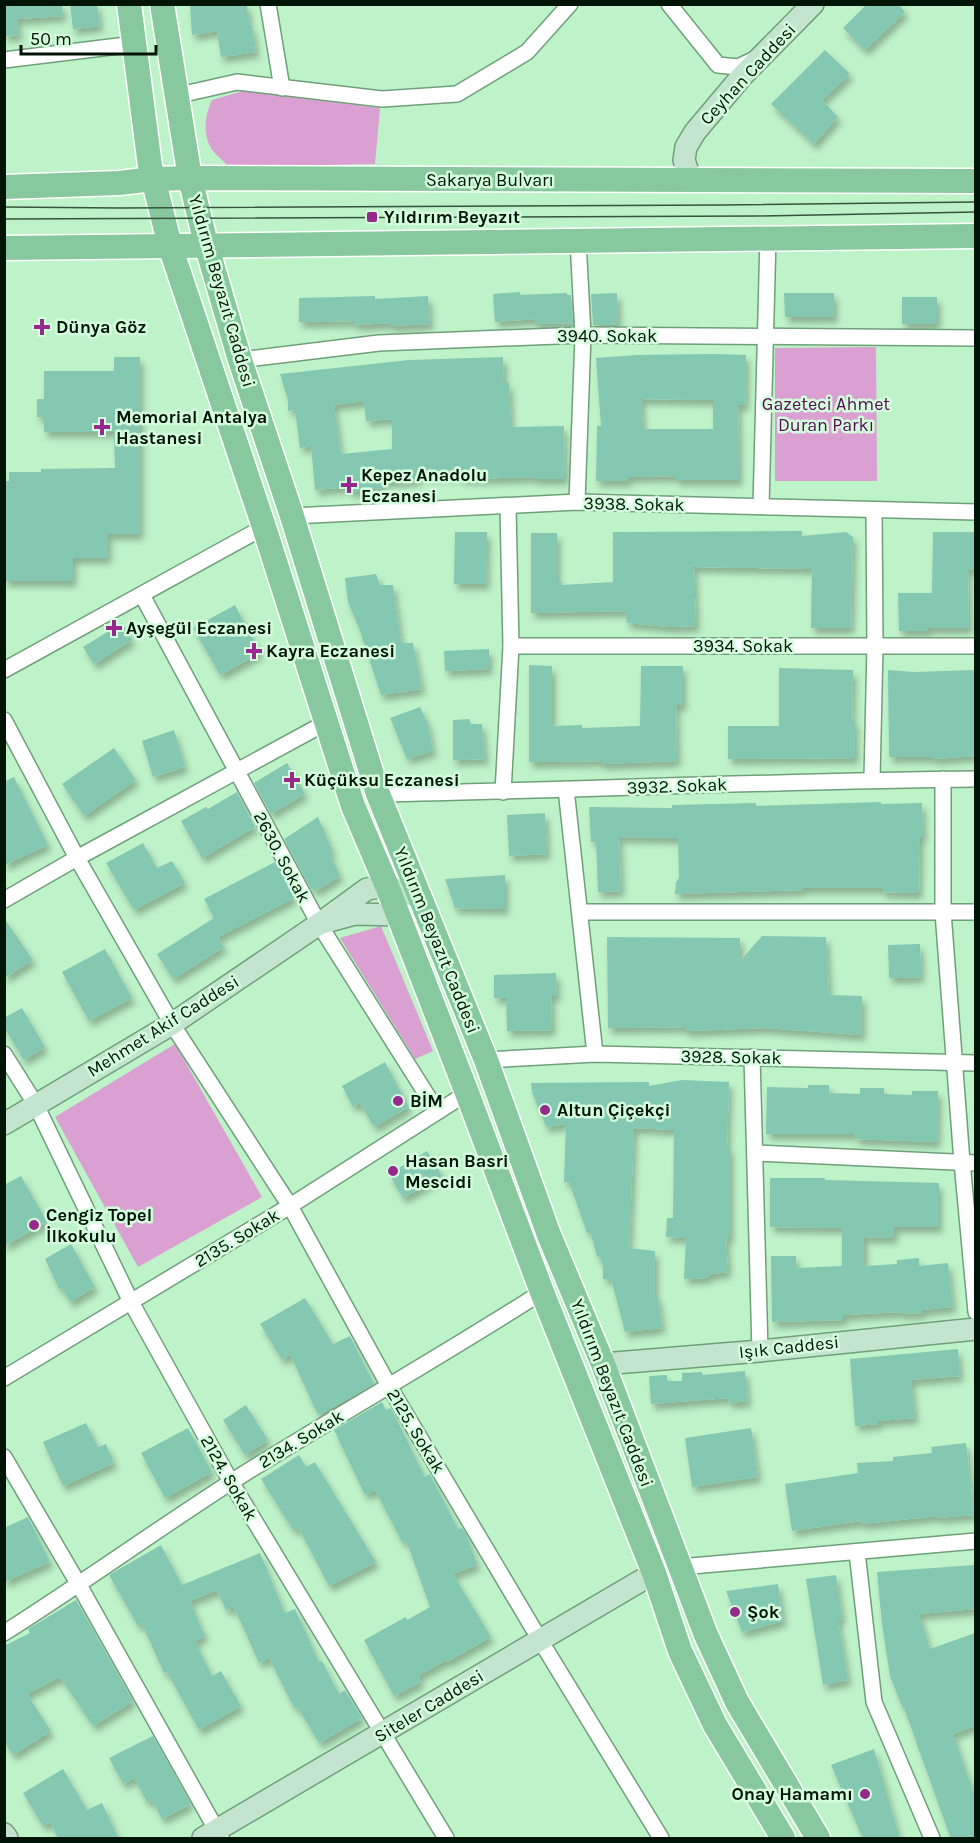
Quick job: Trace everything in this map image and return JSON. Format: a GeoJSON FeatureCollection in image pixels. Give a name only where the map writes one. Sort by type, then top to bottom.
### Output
{"type":"FeatureCollection","features":[{"type":"Feature","properties":{"kind":"main road","name":"Yıldırım Beyazıt Caddesi"},"geometry":{"type":"LineString","coordinates":[[129,4],[153,179],[170,246],[264,527],[353,806],[387,886],[542,1292],[654,1573],[680,1651],[715,1725],[779,1837]]}},
{"type":"Feature","properties":{"kind":"main road","name":"Yıldırım Beyazıt Caddesi"},"geometry":{"type":"LineString","coordinates":[[162,4],[190,178],[206,244],[240,360],[292,516],[378,794],[486,1060],[549,1235],[603,1364],[706,1635],[737,1702],[818,1839]]}},
{"type":"Feature","properties":{"kind":"main road","name":"Sakarya Bulvarı"},"geometry":{"type":"LineString","coordinates":[[4,187],[190,178],[975,181]]}},
{"type":"Feature","properties":{"kind":"main road"},"geometry":{"type":"LineString","coordinates":[[4,248],[975,236]]}},
{"type":"Feature","properties":{"kind":"street"},"geometry":{"type":"LineString","coordinates":[[268,4],[282,88]]}},
{"type":"Feature","properties":{"kind":"street"},"geometry":{"type":"LineString","coordinates":[[176,96],[237,82],[382,99],[457,94],[527,52],[570,4]]}},
{"type":"Feature","properties":{"kind":"street"},"geometry":{"type":"LineString","coordinates":[[669,4],[718,65],[738,67],[760,57]]}},
{"type":"Feature","properties":{"kind":"street","name":"Ceyhan Caddesi"},"geometry":{"type":"LineString","coordinates":[[691,181],[684,160],[686,147],[695,132],[760,57],[813,4]]}},
{"type":"Feature","properties":{"kind":"street"},"geometry":{"type":"LineString","coordinates":[[4,60],[135,44]]}},
{"type":"Feature","properties":{"kind":"street"},"geometry":{"type":"LineString","coordinates":[[761,506],[768,238]]}},
{"type":"Feature","properties":{"kind":"street"},"geometry":{"type":"LineString","coordinates":[[577,502],[583,335],[578,240]]}},
{"type":"Feature","properties":{"kind":"street","name":"3940. Sokak"},"geometry":{"type":"LineString","coordinates":[[240,360],[379,343],[583,335],[975,338]]}},
{"type":"Feature","properties":{"kind":"street","name":"3938. Sokak"},"geometry":{"type":"LineString","coordinates":[[292,516],[577,502],[975,512]]}},
{"type":"Feature","properties":{"kind":"street"},"geometry":{"type":"LineString","coordinates":[[503,792],[511,645],[508,507]]}},
{"type":"Feature","properties":{"kind":"street"},"geometry":{"type":"LineString","coordinates":[[872,779],[875,646],[874,510]]}},
{"type":"Feature","properties":{"kind":"street"},"geometry":{"type":"LineString","coordinates":[[4,670],[264,527]]}},
{"type":"Feature","properties":{"kind":"street","name":"2630. Sokak"},"geometry":{"type":"LineString","coordinates":[[142,595],[319,924],[437,1111]]}},
{"type":"Feature","properties":{"kind":"street","name":"3934. Sokak"},"geometry":{"type":"LineString","coordinates":[[511,645],[975,646]]}},
{"type":"Feature","properties":{"kind":"street","name":"2125. Sokak"},"geometry":{"type":"LineString","coordinates":[[4,720],[77,858],[172,1024],[290,1206],[389,1386],[661,1839]]}},
{"type":"Feature","properties":{"kind":"street"},"geometry":{"type":"LineString","coordinates":[[4,900],[327,722]]}},
{"type":"Feature","properties":{"kind":"street","name":"3932. Sokak"},"geometry":{"type":"LineString","coordinates":[[378,794],[872,779],[975,779]]}},
{"type":"Feature","properties":{"kind":"street"},"geometry":{"type":"LineString","coordinates":[[943,779],[943,912],[954,1062],[969,1162],[975,1312]]}},
{"type":"Feature","properties":{"kind":"street"},"geometry":{"type":"LineString","coordinates":[[566,789],[595,1054]]}},
{"type":"Feature","properties":{"kind":"street"},"geometry":{"type":"LineString","coordinates":[[387,886],[420,898]]}},
{"type":"Feature","properties":{"kind":"street","name":"Mehmet Akif Caddesi"},"geometry":{"type":"LineString","coordinates":[[4,1124],[172,1024],[367,889],[387,886]]}},
{"type":"Feature","properties":{"kind":"street"},"geometry":{"type":"LineString","coordinates":[[580,912],[975,912]]}},
{"type":"Feature","properties":{"kind":"street"},"geometry":{"type":"LineString","coordinates":[[319,924],[355,914],[398,915]]}},
{"type":"Feature","properties":{"kind":"street","name":"2124. Sokak"},"geometry":{"type":"LineString","coordinates":[[4,1054],[36,1105],[131,1302],[231,1482],[446,1839]]}},
{"type":"Feature","properties":{"kind":"street","name":"3928. Sokak"},"geometry":{"type":"LineString","coordinates":[[486,1060],[595,1054],[975,1063]]}},
{"type":"Feature","properties":{"kind":"street"},"geometry":{"type":"LineString","coordinates":[[752,1057],[760,1351]]}},
{"type":"Feature","properties":{"kind":"street","name":"2135. Sokak"},"geometry":{"type":"LineString","coordinates":[[4,1378],[290,1206],[467,1093]]}},
{"type":"Feature","properties":{"kind":"street"},"geometry":{"type":"LineString","coordinates":[[755,1154],[969,1162]]}},
{"type":"Feature","properties":{"kind":"street","name":"2134. Sokak"},"geometry":{"type":"LineString","coordinates":[[4,1633],[231,1482],[458,1346],[542,1292]]}},
{"type":"Feature","properties":{"kind":"street","name":"Işık Caddesi"},"geometry":{"type":"LineString","coordinates":[[603,1364],[975,1329]]}},
{"type":"Feature","properties":{"kind":"street"},"geometry":{"type":"LineString","coordinates":[[4,1457],[79,1585],[214,1836]]}},
{"type":"Feature","properties":{"kind":"street"},"geometry":{"type":"LineString","coordinates":[[680,1567],[975,1541]]}},
{"type":"Feature","properties":{"kind":"street"},"geometry":{"type":"LineString","coordinates":[[857,1552],[874,1702],[932,1839]]}},
{"type":"Feature","properties":{"kind":"street","name":"Siteler Caddesi"},"geometry":{"type":"LineString","coordinates":[[214,1836],[654,1573]]}},
{"type":"Feature","properties":{"kind":"street"},"geometry":{"type":"LineString","coordinates":[[4,1834],[7,1839]]}},
{"type":"Feature","properties":{"kind":"green space"},"geometry":{"type":"Polygon","coordinates":[[[243,91],[380,108],[375,164],[229,167],[209,144],[206,118],[212,100],[243,91]]]}},
{"type":"Feature","properties":{"kind":"green space","name":"Gazeteci Ahmet Duran Parkı"},"geometry":{"type":"Polygon","coordinates":[[[876,347],[877,481],[775,481],[775,348],[876,347]]]}},
{"type":"Feature","properties":{"kind":"green space"},"geometry":{"type":"Polygon","coordinates":[[[381,926],[433,1051],[415,1059],[340,938],[381,926]]]}},
{"type":"Feature","properties":{"kind":"green space"},"geometry":{"type":"Polygon","coordinates":[[[175,1044],[262,1197],[138,1267],[55,1117],[175,1044]]]}},
{"type":"Feature","properties":{"kind":"building"},"geometry":{"type":"Polygon","coordinates":[[[4,4],[62,4],[63,16],[17,19],[19,35],[4,36],[4,4]]]}},
{"type":"Feature","properties":{"kind":"building"},"geometry":{"type":"Polygon","coordinates":[[[70,4],[97,4],[100,26],[73,29],[70,4]]]}},
{"type":"Feature","properties":{"kind":"building"},"geometry":{"type":"Polygon","coordinates":[[[190,4],[247,4],[249,26],[252,26],[256,52],[221,57],[217,31],[192,35],[190,4]]]}},
{"type":"Feature","properties":{"kind":"building"},"geometry":{"type":"Polygon","coordinates":[[[867,4],[898,4],[905,12],[865,50],[843,28],[867,4]]]}},
{"type":"Feature","properties":{"kind":"building"},"geometry":{"type":"Polygon","coordinates":[[[825,50],[850,74],[822,100],[838,117],[814,144],[771,104],[825,50]]]}},
{"type":"Feature","properties":{"kind":"building"},"geometry":{"type":"Polygon","coordinates":[[[520,292],[520,295],[567,293],[571,295],[573,323],[535,324],[535,319],[495,322],[493,294],[520,292]]]}},
{"type":"Feature","properties":{"kind":"building"},"geometry":{"type":"Polygon","coordinates":[[[617,293],[618,325],[593,325],[591,294],[617,293]]]}},
{"type":"Feature","properties":{"kind":"building"},"geometry":{"type":"Polygon","coordinates":[[[784,293],[834,293],[834,317],[785,317],[784,293]]]}},
{"type":"Feature","properties":{"kind":"building"},"geometry":{"type":"Polygon","coordinates":[[[375,296],[375,299],[428,296],[430,324],[390,326],[390,323],[354,325],[354,321],[299,322],[299,298],[375,296]]]}},
{"type":"Feature","properties":{"kind":"building"},"geometry":{"type":"Polygon","coordinates":[[[902,297],[937,297],[937,324],[902,324],[902,297]]]}},
{"type":"Feature","properties":{"kind":"building"},"geometry":{"type":"Polygon","coordinates":[[[637,355],[746,355],[745,405],[738,405],[739,480],[676,480],[676,476],[628,477],[628,481],[596,481],[597,426],[601,426],[596,358],[637,355]],[[641,399],[643,429],[713,429],[713,400],[641,399]]]}},
{"type":"Feature","properties":{"kind":"building"},"geometry":{"type":"Polygon","coordinates":[[[114,357],[140,357],[140,534],[108,534],[108,558],[73,558],[73,581],[4,581],[4,481],[9,481],[9,472],[115,468],[114,432],[44,432],[44,417],[37,417],[37,399],[44,399],[44,371],[114,371],[114,357]]]}},
{"type":"Feature","properties":{"kind":"building"},"geometry":{"type":"Polygon","coordinates":[[[503,357],[504,383],[509,383],[511,427],[564,426],[565,479],[535,479],[535,477],[461,479],[461,475],[417,476],[417,480],[381,482],[381,488],[349,492],[348,487],[315,490],[311,446],[300,448],[295,410],[288,411],[288,400],[280,374],[409,360],[503,357]],[[364,401],[334,405],[341,454],[392,449],[392,419],[366,421],[364,401]]]}},
{"type":"Feature","properties":{"kind":"building"},"geometry":{"type":"Polygon","coordinates":[[[802,531],[802,536],[846,532],[853,537],[851,628],[811,628],[812,569],[694,567],[696,626],[670,627],[627,623],[625,611],[531,613],[531,533],[557,533],[557,581],[561,581],[562,585],[613,582],[613,532],[802,531]]]}},
{"type":"Feature","properties":{"kind":"building"},"geometry":{"type":"Polygon","coordinates":[[[455,532],[487,532],[486,584],[454,584],[455,532]]]}},
{"type":"Feature","properties":{"kind":"building"},"geometry":{"type":"Polygon","coordinates":[[[933,532],[975,532],[975,570],[968,570],[969,628],[899,631],[898,593],[932,593],[933,532]]]}},
{"type":"Feature","properties":{"kind":"building"},"geometry":{"type":"Polygon","coordinates":[[[376,574],[380,585],[393,585],[401,643],[413,643],[422,689],[381,695],[348,602],[345,578],[376,574]]]}},
{"type":"Feature","properties":{"kind":"building"},"geometry":{"type":"Polygon","coordinates":[[[235,605],[260,653],[220,675],[193,628],[235,605]]]}},
{"type":"Feature","properties":{"kind":"building"},"geometry":{"type":"Polygon","coordinates":[[[122,623],[132,640],[94,664],[83,647],[122,623]]]}},
{"type":"Feature","properties":{"kind":"building"},"geometry":{"type":"Polygon","coordinates":[[[489,649],[489,669],[445,671],[444,651],[489,649]]]}},
{"type":"Feature","properties":{"kind":"building"},"geometry":{"type":"Polygon","coordinates":[[[529,665],[552,666],[552,726],[582,725],[582,728],[640,726],[641,666],[683,666],[683,705],[676,705],[677,761],[601,764],[601,761],[529,762],[529,665]]]}},
{"type":"Feature","properties":{"kind":"building"},"geometry":{"type":"Polygon","coordinates":[[[779,668],[853,670],[852,721],[855,721],[855,758],[728,759],[728,726],[779,726],[779,668]]]}},
{"type":"Feature","properties":{"kind":"building"},"geometry":{"type":"Polygon","coordinates":[[[888,670],[914,672],[975,670],[975,756],[933,759],[933,757],[889,757],[888,670]]]}},
{"type":"Feature","properties":{"kind":"building"},"geometry":{"type":"Polygon","coordinates":[[[420,707],[428,724],[433,751],[407,759],[390,718],[420,707]]]}},
{"type":"Feature","properties":{"kind":"building"},"geometry":{"type":"Polygon","coordinates":[[[469,719],[471,724],[482,724],[485,759],[453,760],[453,720],[469,719]]]}},
{"type":"Feature","properties":{"kind":"building"},"geometry":{"type":"Polygon","coordinates":[[[174,730],[185,767],[153,777],[142,741],[174,730]]]}},
{"type":"Feature","properties":{"kind":"building"},"geometry":{"type":"Polygon","coordinates":[[[114,748],[136,780],[84,816],[62,784],[114,748]]]}},
{"type":"Feature","properties":{"kind":"building"},"geometry":{"type":"Polygon","coordinates":[[[287,763],[305,794],[271,814],[254,783],[287,763]]]}},
{"type":"Feature","properties":{"kind":"building"},"geometry":{"type":"Polygon","coordinates":[[[14,777],[48,845],[4,865],[4,782],[14,777]]]}},
{"type":"Feature","properties":{"kind":"building"},"geometry":{"type":"Polygon","coordinates":[[[237,792],[255,827],[202,858],[181,821],[237,792]]]}},
{"type":"Feature","properties":{"kind":"building"},"geometry":{"type":"Polygon","coordinates":[[[881,802],[881,804],[922,803],[923,837],[920,837],[919,893],[882,892],[882,888],[803,888],[803,890],[675,894],[676,882],[679,878],[678,838],[619,837],[621,891],[598,892],[596,842],[591,842],[589,807],[672,808],[672,805],[756,803],[756,806],[881,802]]]}},
{"type":"Feature","properties":{"kind":"building"},"geometry":{"type":"Polygon","coordinates":[[[545,813],[547,854],[509,856],[507,815],[545,813]]]}},
{"type":"Feature","properties":{"kind":"building"},"geometry":{"type":"Polygon","coordinates":[[[318,817],[340,876],[316,891],[314,887],[311,889],[284,839],[318,817]]]}},
{"type":"Feature","properties":{"kind":"building"},"geometry":{"type":"Polygon","coordinates":[[[143,843],[157,868],[172,861],[185,883],[134,910],[106,863],[143,843]]]}},
{"type":"Feature","properties":{"kind":"building"},"geometry":{"type":"Polygon","coordinates":[[[275,862],[294,898],[218,937],[224,947],[173,979],[157,954],[214,918],[204,899],[275,862]]]}},
{"type":"Feature","properties":{"kind":"building"},"geometry":{"type":"Polygon","coordinates":[[[505,875],[505,909],[455,908],[445,879],[505,875]]]}},
{"type":"Feature","properties":{"kind":"building"},"geometry":{"type":"Polygon","coordinates":[[[4,918],[33,960],[4,978],[4,918]]]}},
{"type":"Feature","properties":{"kind":"building"},"geometry":{"type":"Polygon","coordinates":[[[762,936],[826,937],[829,995],[862,996],[862,1035],[764,1028],[685,1031],[685,1027],[608,1028],[607,937],[740,938],[740,961],[762,936]]]}},
{"type":"Feature","properties":{"kind":"building"},"geometry":{"type":"Polygon","coordinates":[[[920,944],[921,977],[889,978],[888,945],[920,944]]]}},
{"type":"Feature","properties":{"kind":"building"},"geometry":{"type":"Polygon","coordinates":[[[105,949],[132,998],[89,1021],[62,972],[105,949]]]}},
{"type":"Feature","properties":{"kind":"building"},"geometry":{"type":"Polygon","coordinates":[[[556,973],[557,996],[551,996],[552,1030],[507,1031],[506,998],[494,998],[494,975],[556,973]]]}},
{"type":"Feature","properties":{"kind":"building"},"geometry":{"type":"Polygon","coordinates":[[[22,1008],[45,1047],[24,1060],[4,1027],[4,1018],[22,1008]]]}},
{"type":"Feature","properties":{"kind":"building"},"geometry":{"type":"Polygon","coordinates":[[[385,1062],[409,1107],[374,1127],[360,1103],[353,1107],[342,1086],[385,1062]]]}},
{"type":"Feature","properties":{"kind":"building"},"geometry":{"type":"Polygon","coordinates":[[[682,1080],[729,1082],[727,1147],[730,1147],[730,1238],[726,1238],[728,1272],[711,1274],[706,1278],[684,1279],[686,1238],[666,1237],[667,1218],[673,1218],[674,1130],[634,1128],[629,1248],[655,1251],[655,1296],[658,1296],[662,1328],[625,1332],[611,1279],[603,1279],[603,1267],[596,1254],[591,1233],[587,1233],[569,1182],[564,1182],[566,1124],[546,1127],[532,1092],[531,1083],[649,1082],[649,1086],[682,1080]]]}},
{"type":"Feature","properties":{"kind":"building"},"geometry":{"type":"Polygon","coordinates":[[[808,1085],[829,1085],[829,1093],[860,1094],[860,1088],[884,1088],[884,1094],[912,1095],[912,1091],[938,1091],[937,1142],[855,1139],[856,1134],[766,1134],[767,1087],[808,1088],[808,1085]]]}},
{"type":"Feature","properties":{"kind":"building"},"geometry":{"type":"Polygon","coordinates":[[[427,1151],[442,1176],[403,1198],[389,1174],[427,1151]]]}},
{"type":"Feature","properties":{"kind":"building"},"geometry":{"type":"Polygon","coordinates":[[[21,1176],[47,1222],[4,1246],[4,1185],[21,1176]]]}},
{"type":"Feature","properties":{"kind":"building"},"geometry":{"type":"Polygon","coordinates":[[[770,1178],[939,1183],[939,1227],[894,1227],[894,1238],[864,1237],[864,1266],[897,1264],[897,1260],[919,1258],[919,1266],[948,1263],[953,1307],[922,1310],[922,1313],[843,1315],[843,1320],[772,1322],[771,1256],[796,1256],[796,1268],[842,1266],[842,1228],[770,1227],[770,1178]]]}},
{"type":"Feature","properties":{"kind":"building"},"geometry":{"type":"Polygon","coordinates":[[[71,1244],[95,1287],[70,1302],[62,1288],[59,1289],[45,1259],[71,1244]]]}},
{"type":"Feature","properties":{"kind":"building"},"geometry":{"type":"Polygon","coordinates":[[[305,1298],[333,1344],[350,1336],[374,1384],[318,1415],[290,1354],[282,1360],[260,1324],[305,1298]]]}},
{"type":"Feature","properties":{"kind":"building"},"geometry":{"type":"Polygon","coordinates":[[[958,1349],[960,1376],[911,1380],[915,1418],[878,1421],[878,1424],[855,1426],[850,1359],[958,1349]]]}},
{"type":"Feature","properties":{"kind":"building"},"geometry":{"type":"Polygon","coordinates":[[[745,1371],[748,1401],[729,1403],[728,1398],[651,1404],[649,1376],[667,1375],[667,1381],[682,1381],[682,1373],[702,1372],[703,1375],[745,1371]]]}},
{"type":"Feature","properties":{"kind":"building"},"geometry":{"type":"Polygon","coordinates":[[[382,1402],[386,1410],[391,1408],[425,1477],[430,1474],[458,1529],[462,1528],[466,1534],[477,1565],[453,1574],[491,1637],[418,1676],[421,1682],[394,1696],[364,1640],[430,1607],[406,1540],[402,1542],[375,1490],[365,1495],[334,1430],[382,1402]]]}},
{"type":"Feature","properties":{"kind":"building"},"geometry":{"type":"Polygon","coordinates":[[[246,1405],[268,1440],[245,1455],[223,1420],[246,1405]]]}},
{"type":"Feature","properties":{"kind":"building"},"geometry":{"type":"Polygon","coordinates":[[[86,1423],[98,1447],[106,1444],[114,1463],[63,1486],[43,1442],[86,1423]]]}},
{"type":"Feature","properties":{"kind":"building"},"geometry":{"type":"Polygon","coordinates":[[[188,1428],[212,1472],[165,1498],[141,1453],[188,1428]]]}},
{"type":"Feature","properties":{"kind":"building"},"geometry":{"type":"Polygon","coordinates":[[[751,1428],[758,1477],[692,1487],[685,1438],[751,1428]]]}},
{"type":"Feature","properties":{"kind":"building"},"geometry":{"type":"Polygon","coordinates":[[[966,1443],[974,1515],[938,1518],[938,1516],[861,1524],[861,1521],[792,1531],[785,1484],[858,1473],[857,1463],[893,1461],[893,1457],[932,1453],[931,1447],[966,1443]]]}},
{"type":"Feature","properties":{"kind":"building"},"geometry":{"type":"Polygon","coordinates":[[[299,1455],[306,1467],[315,1462],[376,1562],[329,1586],[298,1527],[293,1530],[261,1479],[299,1455]]]}},
{"type":"Feature","properties":{"kind":"building"},"geometry":{"type":"Polygon","coordinates":[[[28,1517],[50,1562],[4,1582],[4,1528],[28,1517]]]}},
{"type":"Feature","properties":{"kind":"building"},"geometry":{"type":"Polygon","coordinates":[[[161,1545],[182,1585],[260,1553],[285,1613],[295,1609],[319,1662],[322,1661],[339,1694],[345,1690],[362,1718],[319,1743],[297,1706],[294,1708],[269,1658],[259,1663],[234,1607],[226,1610],[217,1590],[190,1601],[205,1636],[195,1641],[212,1676],[221,1671],[241,1706],[199,1730],[167,1672],[164,1673],[142,1624],[138,1626],[109,1575],[161,1545]]]}},
{"type":"Feature","properties":{"kind":"building"},"geometry":{"type":"Polygon","coordinates":[[[975,1565],[975,1609],[919,1614],[930,1649],[975,1633],[975,1726],[953,1734],[975,1796],[975,1839],[951,1839],[904,1708],[890,1676],[877,1572],[975,1565]]]}},
{"type":"Feature","properties":{"kind":"building"},"geometry":{"type":"Polygon","coordinates":[[[836,1575],[842,1619],[838,1620],[848,1680],[823,1685],[806,1579],[836,1575]]]}},
{"type":"Feature","properties":{"kind":"building"},"geometry":{"type":"Polygon","coordinates":[[[778,1584],[783,1621],[742,1632],[726,1591],[778,1584]]]}},
{"type":"Feature","properties":{"kind":"building"},"geometry":{"type":"Polygon","coordinates":[[[76,1600],[133,1701],[93,1726],[60,1677],[27,1694],[51,1731],[13,1755],[4,1741],[4,1646],[30,1633],[28,1629],[76,1600]]]}},
{"type":"Feature","properties":{"kind":"building"},"geometry":{"type":"Polygon","coordinates":[[[153,1736],[191,1804],[162,1819],[152,1800],[147,1802],[134,1778],[123,1784],[109,1758],[153,1736]]]}},
{"type":"Feature","properties":{"kind":"building","name":"Onay Hamamı"},"geometry":{"type":"Polygon","coordinates":[[[874,1749],[900,1839],[863,1839],[831,1765],[874,1749]]]}},
{"type":"Feature","properties":{"kind":"building"},"geometry":{"type":"Polygon","coordinates":[[[63,1769],[87,1810],[102,1803],[119,1839],[58,1839],[50,1822],[43,1826],[23,1793],[63,1769]]]}},
{"type":"Feature","properties":{"kind":"tram line"},"geometry":{"type":"LineString","coordinates":[[4,207],[976,202]]}},
{"type":"Feature","properties":{"kind":"tram line"},"geometry":{"type":"LineString","coordinates":[[4,219],[757,216],[976,212]]}},
{"type":"Feature","properties":{"kind":"place","name":"Yıldırım Beyazıt"},"geometry":{"type":"Point","coordinates":[372,217]}},
{"type":"Feature","properties":{"kind":"place","name":"Dünya Göz"},"geometry":{"type":"Point","coordinates":[42,327]}},
{"type":"Feature","properties":{"kind":"place","name":"Memorial Antalya Hastanesi"},"geometry":{"type":"Point","coordinates":[102,427]}},
{"type":"Feature","properties":{"kind":"place","name":"Kepez Anadolu Eczanesi"},"geometry":{"type":"Point","coordinates":[349,485]}},
{"type":"Feature","properties":{"kind":"place","name":"Ayşegül Eczanesi"},"geometry":{"type":"Point","coordinates":[114,628]}},
{"type":"Feature","properties":{"kind":"place","name":"Kayra Eczanesi"},"geometry":{"type":"Point","coordinates":[254,651]}},
{"type":"Feature","properties":{"kind":"place","name":"Küçüksu Eczanesi"},"geometry":{"type":"Point","coordinates":[292,780]}},
{"type":"Feature","properties":{"kind":"place","name":"BİM"},"geometry":{"type":"Point","coordinates":[398,1101]}},
{"type":"Feature","properties":{"kind":"place","name":"Altun Çiçekçi"},"geometry":{"type":"Point","coordinates":[545,1110]}},
{"type":"Feature","properties":{"kind":"place","name":"Hasan Basri Mescidi"},"geometry":{"type":"Point","coordinates":[393,1171]}},
{"type":"Feature","properties":{"kind":"place","name":"Cengiz Topel İlkokulu"},"geometry":{"type":"Point","coordinates":[34,1225]}},
{"type":"Feature","properties":{"kind":"place","name":"Şok"},"geometry":{"type":"Point","coordinates":[735,1612]}},
{"type":"Feature","properties":{"kind":"place","name":"Onay Hamamı"},"geometry":{"type":"Point","coordinates":[865,1794]}}]}
